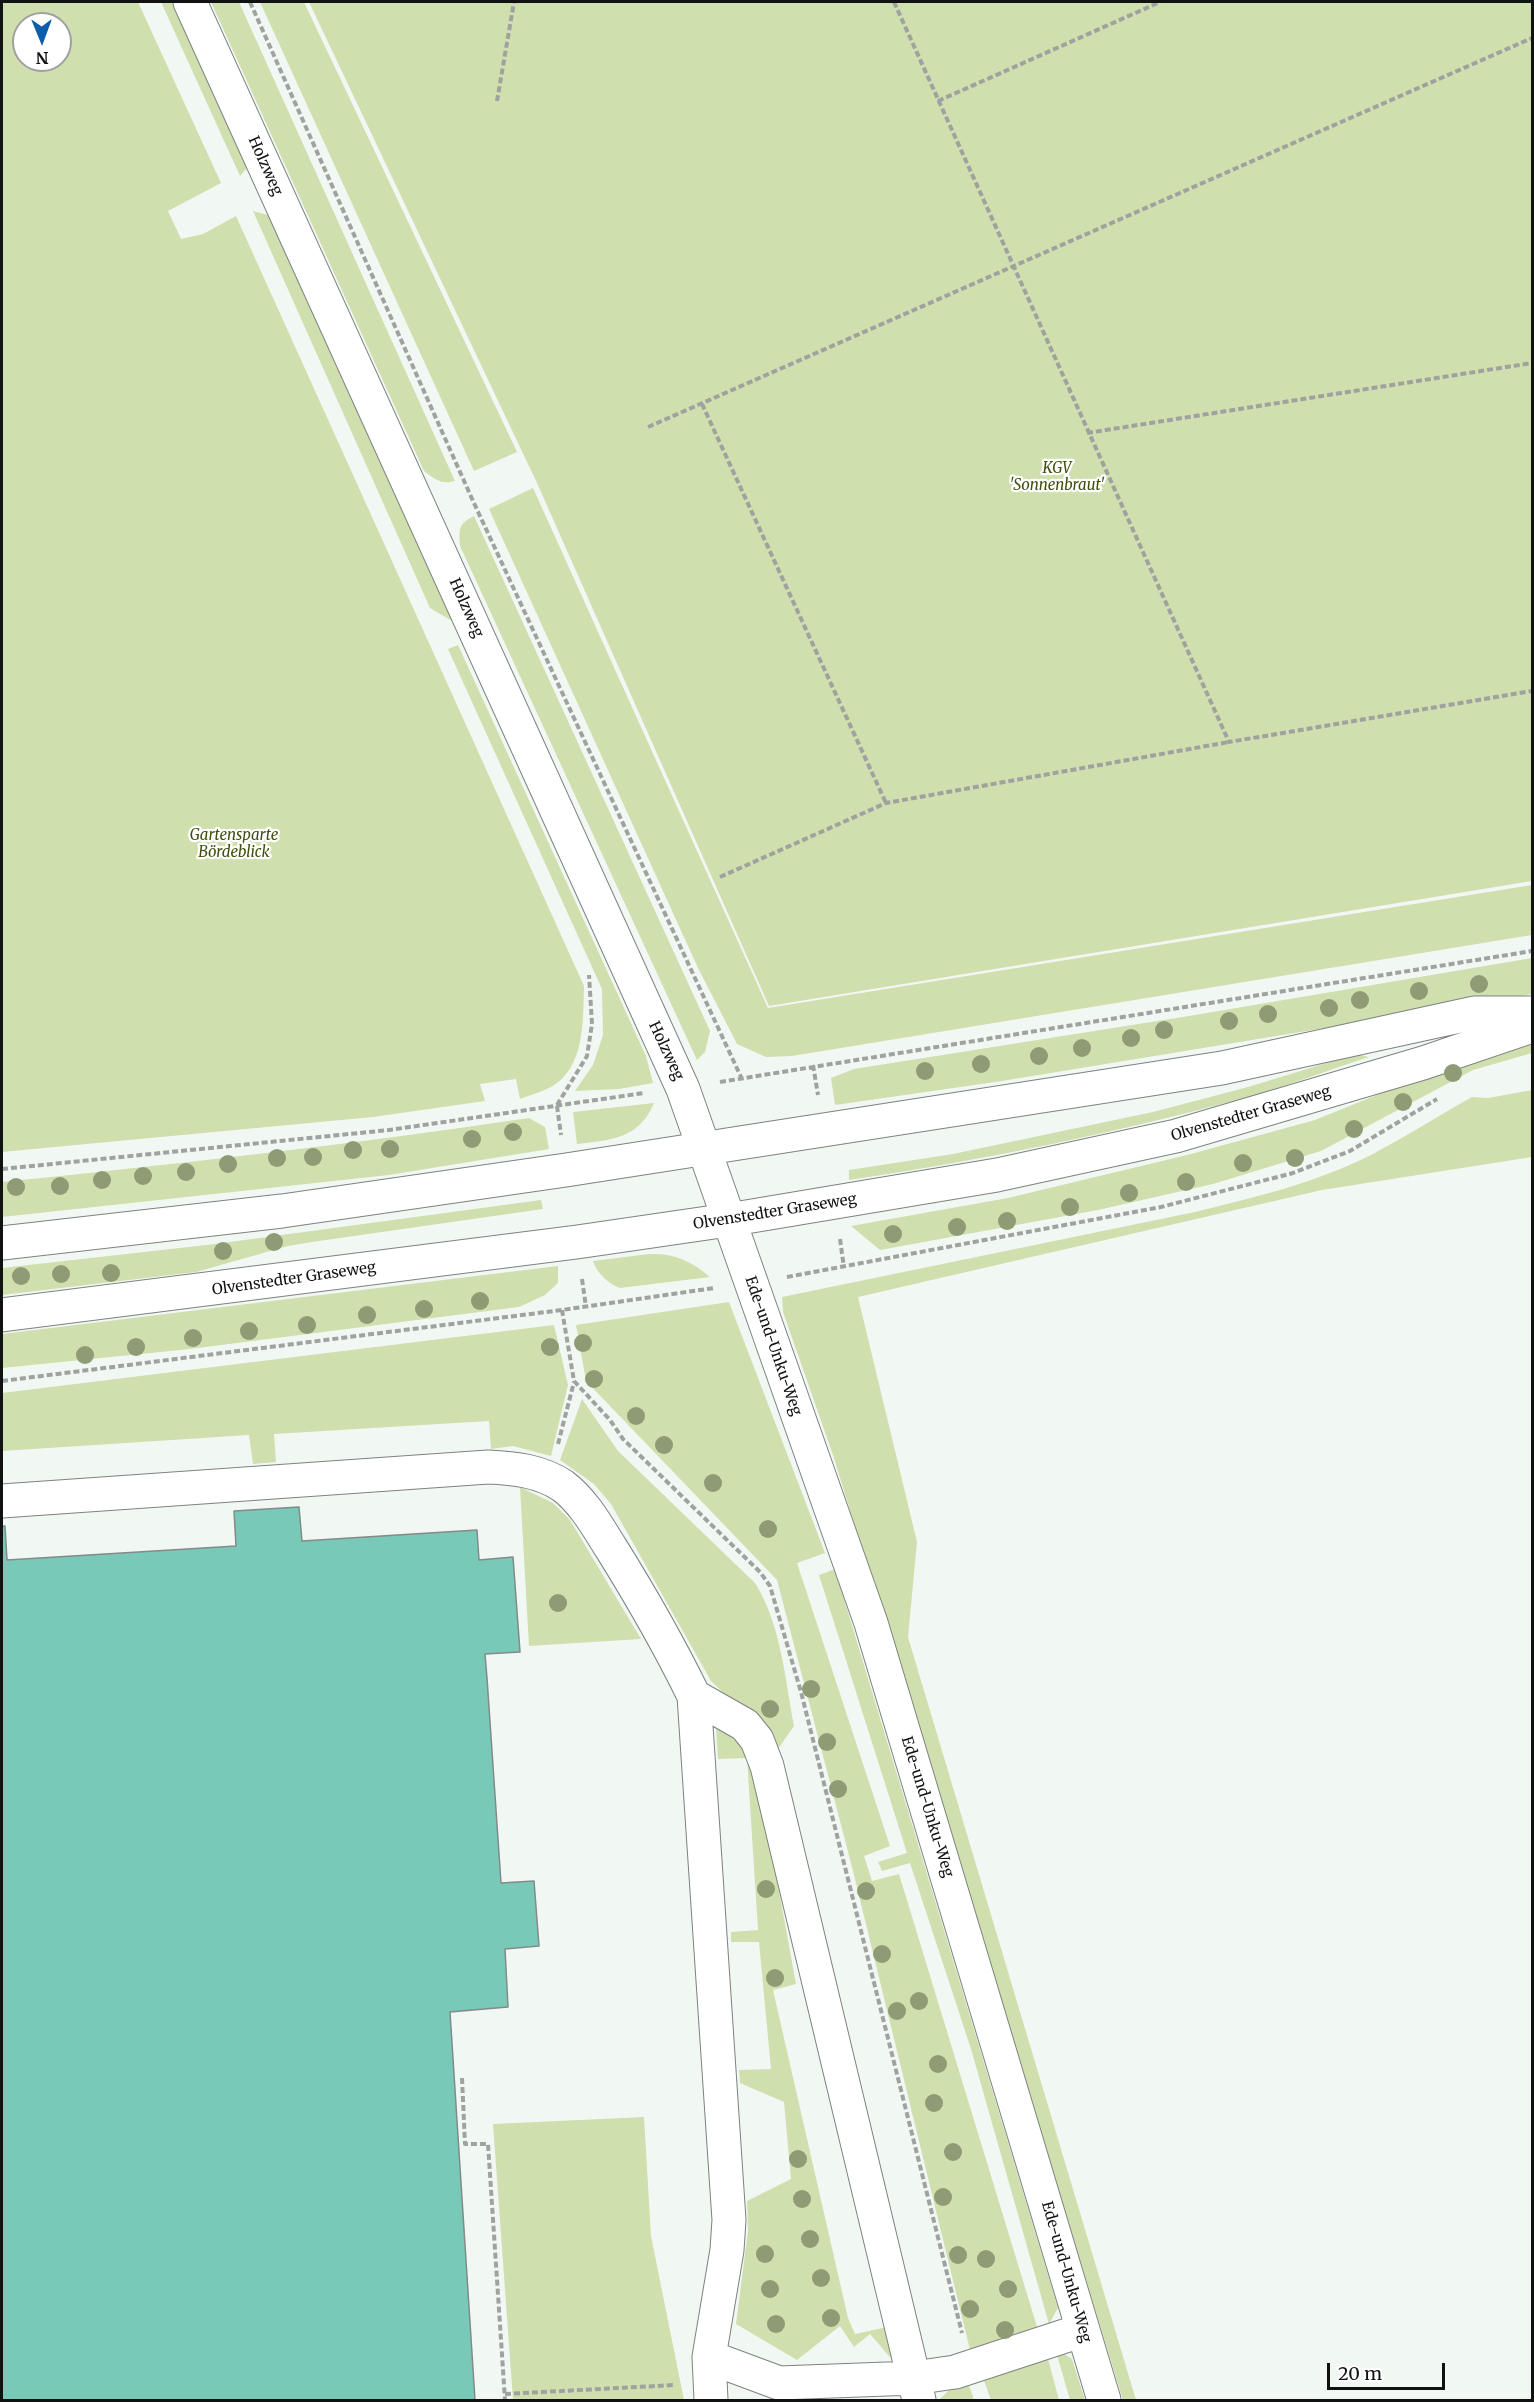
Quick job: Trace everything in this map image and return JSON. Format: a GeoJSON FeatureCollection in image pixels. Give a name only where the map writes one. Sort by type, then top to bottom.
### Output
{"type":"FeatureCollection","features":[{"type":"Feature","properties":{"kind":"main road","name":"Holzweg"},"geometry":{"type":"LineString","coordinates":[[190,2],[427,521],[629,974],[674,1065],[728,1220]]}},
{"type":"Feature","properties":{"kind":"main road"},"geometry":{"type":"LineString","coordinates":[[2,1243],[282,1211],[704,1149],[1222,1068],[1474,1013],[1533,1013]]}},
{"type":"Feature","properties":{"kind":"main road","name":"Olvenstedter Graseweg"},"geometry":{"type":"LineString","coordinates":[[2,1315],[253,1285],[728,1220],[943,1185],[1052,1164],[1176,1136],[1423,1063],[1533,1026]]}},
{"type":"Feature","properties":{"kind":"main road","name":"Ede-und-Unku-Weg"},"geometry":{"type":"LineString","coordinates":[[728,1220],[872,1623],[1104,2400]]}},
{"type":"Feature","properties":{"kind":"main road"},"geometry":{"type":"LineString","coordinates":[[2,1501],[488,1467],[519,1469],[549,1479],[576,1498],[594,1521],[672,1653],[694,1696],[729,2220],[710,2380],[917,2389],[955,2372],[1083,2330]]}},
{"type":"Feature","properties":{"kind":"main road"},"geometry":{"type":"LineString","coordinates":[[694,1696],[745,1725],[757,1740],[766,1766],[917,2389]]}},
{"type":"Feature","properties":{"kind":"path"},"geometry":{"type":"LineString","coordinates":[[250,2],[472,501],[741,1077]]}},
{"type":"Feature","properties":{"kind":"path"},"geometry":{"type":"LineString","coordinates":[[498,101],[514,2]]}},
{"type":"Feature","properties":{"kind":"path"},"geometry":{"type":"LineString","coordinates":[[894,2],[1087,433],[1229,742]]}},
{"type":"Feature","properties":{"kind":"path"},"geometry":{"type":"LineString","coordinates":[[938,100],[1160,2]]}},
{"type":"Feature","properties":{"kind":"path"},"geometry":{"type":"LineString","coordinates":[[648,427],[1533,38]]}},
{"type":"Feature","properties":{"kind":"path"},"geometry":{"type":"LineString","coordinates":[[1087,433],[1533,363]]}},
{"type":"Feature","properties":{"kind":"path"},"geometry":{"type":"LineString","coordinates":[[702,404],[886,803]]}},
{"type":"Feature","properties":{"kind":"path"},"geometry":{"type":"LineString","coordinates":[[720,877],[886,803],[1229,742],[1533,692]]}},
{"type":"Feature","properties":{"kind":"path"},"geometry":{"type":"LineString","coordinates":[[711,1084],[741,1077],[1533,951]]}},
{"type":"Feature","properties":{"kind":"path"},"geometry":{"type":"LineString","coordinates":[[557,1106],[587,1056],[592,1024],[589,968]]}},
{"type":"Feature","properties":{"kind":"path"},"geometry":{"type":"LineString","coordinates":[[2,1169],[389,1130],[649,1093]]}},
{"type":"Feature","properties":{"kind":"path"},"geometry":{"type":"LineString","coordinates":[[789,1277],[1149,1209],[1293,1173],[1350,1151],[1443,1096]]}},
{"type":"Feature","properties":{"kind":"path"},"geometry":{"type":"LineString","coordinates":[[2,1381],[562,1310],[713,1288]]}},
{"type":"Feature","properties":{"kind":"path"},"geometry":{"type":"LineString","coordinates":[[549,1479],[574,1381]]}},
{"type":"Feature","properties":{"kind":"path"},"geometry":{"type":"LineString","coordinates":[[462,2078],[465,2144],[488,2144],[505,2400]]}},
{"type":"Feature","properties":{"kind":"path"},"geometry":{"type":"LineString","coordinates":[[505,2394],[710,2380]]}},
{"type":"Feature","properties":{"kind":"green space","name":"Gartensparte Bördeblick"},"geometry":{"type":"Polygon","coordinates":[[[2,2],[138,2],[221,183],[168,211],[181,239],[203,234],[236,216],[584,986],[582,1028],[576,1056],[562,1079],[551,1087],[520,1099],[516,1079],[480,1084],[485,1101],[373,1117],[2,1152],[2,2]]]}},
{"type":"Feature","properties":{"kind":"green space"},"geometry":{"type":"Polygon","coordinates":[[[161,2],[172,2],[247,168],[240,176],[161,2]]]}},
{"type":"Feature","properties":{"kind":"green space"},"geometry":{"type":"Polygon","coordinates":[[[211,2],[239,2],[455,481],[438,481],[424,471],[211,2]]]}},
{"type":"Feature","properties":{"kind":"green space"},"geometry":{"type":"Polygon","coordinates":[[[260,2],[304,2],[517,452],[474,471],[260,2]]]}},
{"type":"Feature","properties":{"kind":"green space","name":"KGV 'Sonnenbraut'"},"geometry":{"type":"Polygon","coordinates":[[[309,2],[1532,2],[1532,881],[769,1006],[537,483],[309,2]]]}},
{"type":"Feature","properties":{"kind":"green space"},"geometry":{"type":"Polygon","coordinates":[[[253,211],[268,215],[452,621],[430,608],[253,211]]]}},
{"type":"Feature","properties":{"kind":"green space"},"geometry":{"type":"Polygon","coordinates":[[[533,488],[768,1008],[1532,885],[1532,935],[792,1056],[766,1057],[737,1044],[698,968],[489,509],[533,488]]]}},
{"type":"Feature","properties":{"kind":"green space"},"geometry":{"type":"Polygon","coordinates":[[[474,516],[710,1031],[705,1052],[697,1060],[460,546],[462,525],[474,516]]]}},
{"type":"Feature","properties":{"kind":"green space"},"geometry":{"type":"Polygon","coordinates":[[[458,645],[646,1056],[653,1083],[619,1089],[575,1091],[593,1065],[603,1035],[602,989],[448,649],[458,645]]]}},
{"type":"Feature","properties":{"kind":"green space"},"geometry":{"type":"Polygon","coordinates":[[[1532,958],[1532,994],[1002,1081],[835,1105],[831,1078],[854,1069],[1189,1016],[1532,958]]]}},
{"type":"Feature","properties":{"kind":"green space"},"geometry":{"type":"Polygon","coordinates":[[[1532,1043],[1532,1053],[1473,1070],[1321,1151],[1213,1184],[1098,1210],[880,1250],[851,1226],[1008,1198],[1191,1154],[1315,1120],[1431,1073],[1532,1043]]]}},
{"type":"Feature","properties":{"kind":"green space"},"geometry":{"type":"Polygon","coordinates":[[[1356,1054],[1369,1057],[1263,1092],[1199,1110],[1050,1145],[849,1180],[849,1170],[953,1154],[1153,1112],[1248,1087],[1356,1054]]]}},
{"type":"Feature","properties":{"kind":"green space"},"geometry":{"type":"Polygon","coordinates":[[[1532,1090],[1532,1157],[1322,1190],[858,1297],[917,1542],[908,1637],[1136,2400],[1123,2400],[833,1455],[783,1312],[782,1297],[1195,1212],[1263,1195],[1350,1165],[1472,1097],[1488,1098],[1532,1090]]]}},
{"type":"Feature","properties":{"kind":"green space"},"geometry":{"type":"Polygon","coordinates":[[[654,1103],[640,1124],[623,1136],[577,1144],[573,1112],[654,1103]]]}},
{"type":"Feature","properties":{"kind":"green space"},"geometry":{"type":"Polygon","coordinates":[[[529,1118],[545,1127],[549,1149],[389,1175],[2,1217],[2,1182],[266,1153],[529,1118]]]}},
{"type":"Feature","properties":{"kind":"green space"},"geometry":{"type":"Polygon","coordinates":[[[541,1200],[543,1209],[288,1246],[196,1272],[2,1295],[2,1268],[215,1244],[541,1200]]]}},
{"type":"Feature","properties":{"kind":"green space"},"geometry":{"type":"Polygon","coordinates":[[[649,1254],[682,1259],[710,1277],[620,1288],[604,1278],[593,1261],[649,1254]]]}},
{"type":"Feature","properties":{"kind":"green space"},"geometry":{"type":"Polygon","coordinates":[[[558,1266],[558,1283],[545,1295],[519,1307],[190,1349],[2,1368],[2,1334],[558,1266]]]}},
{"type":"Feature","properties":{"kind":"green space"},"geometry":{"type":"Polygon","coordinates":[[[729,1302],[825,1553],[797,1563],[890,1846],[864,1856],[872,1881],[899,1874],[1038,2330],[970,2350],[852,1867],[777,1580],[586,1381],[576,1325],[729,1302]]]}},
{"type":"Feature","properties":{"kind":"green space"},"geometry":{"type":"Polygon","coordinates":[[[554,1325],[568,1385],[551,1456],[513,1446],[491,1449],[489,1421],[274,1434],[276,1462],[253,1464],[249,1435],[2,1451],[2,1393],[554,1325]]]}},
{"type":"Feature","properties":{"kind":"green space"},"geometry":{"type":"Polygon","coordinates":[[[582,1399],[618,1451],[755,1583],[764,1599],[781,1652],[794,1726],[773,1756],[729,1698],[711,1681],[611,1504],[594,1484],[560,1460],[582,1399]]]}},
{"type":"Feature","properties":{"kind":"green space"},"geometry":{"type":"Polygon","coordinates":[[[520,1487],[553,1503],[570,1520],[641,1639],[529,1646],[520,1487]]]}},
{"type":"Feature","properties":{"kind":"green space"},"geometry":{"type":"Polygon","coordinates":[[[835,1569],[1058,2308],[1049,2324],[971,2049],[910,1863],[882,1871],[878,1862],[907,1853],[819,1575],[835,1569]]]}},
{"type":"Feature","properties":{"kind":"green space"},"geometry":{"type":"Polygon","coordinates":[[[716,1728],[740,1737],[759,1781],[796,1984],[773,1990],[848,2318],[855,2334],[887,2327],[895,2363],[870,2334],[854,2347],[840,2326],[797,2360],[736,2324],[748,2231],[747,2201],[791,2179],[784,2102],[740,2083],[739,2070],[771,2069],[759,1942],[731,1942],[731,1932],[758,1930],[747,1758],[718,1759],[716,1728]]]}},
{"type":"Feature","properties":{"kind":"green space"},"geometry":{"type":"Polygon","coordinates":[[[644,2117],[651,2236],[684,2400],[513,2400],[493,2124],[644,2117]]]}},
{"type":"Feature","properties":{"kind":"green space"},"geometry":{"type":"Polygon","coordinates":[[[1055,2348],[1072,2359],[1085,2400],[1070,2400],[1055,2348]]]}},
{"type":"Feature","properties":{"kind":"green space"},"geometry":{"type":"Polygon","coordinates":[[[1047,2355],[1059,2400],[991,2400],[983,2378],[1047,2355]]]}},
{"type":"Feature","properties":{"kind":"green space"},"geometry":{"type":"Polygon","coordinates":[[[968,2382],[974,2400],[939,2400],[949,2390],[968,2382]]]}},
{"type":"Feature","properties":{"kind":"building"},"geometry":{"type":"Polygon","coordinates":[[[299,1507],[302,1541],[477,1530],[479,1560],[513,1557],[520,1652],[485,1654],[501,1883],[534,1881],[539,1946],[505,1949],[508,2007],[450,2012],[475,2400],[2,2400],[2,1526],[5,1526],[7,1560],[236,1546],[234,1511],[299,1507]]]}}]}
